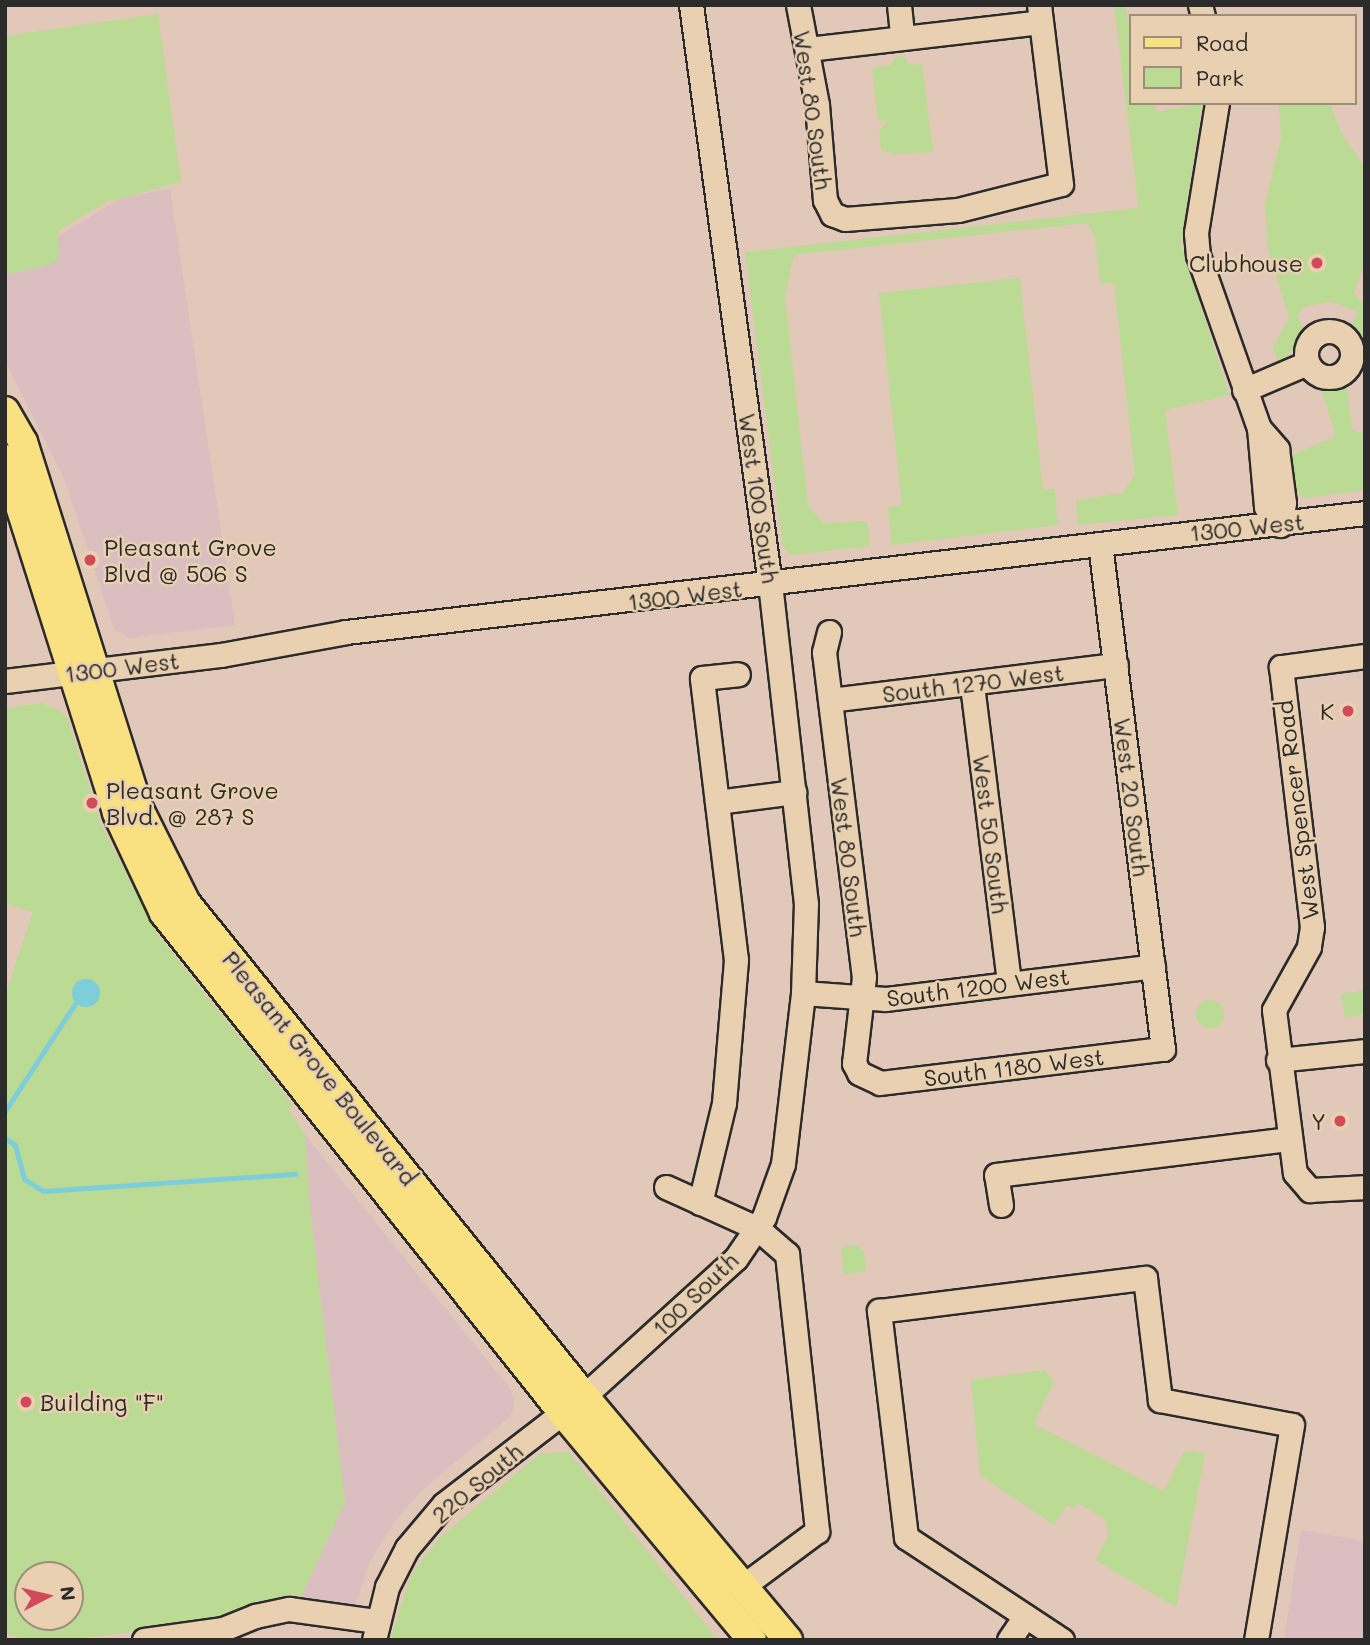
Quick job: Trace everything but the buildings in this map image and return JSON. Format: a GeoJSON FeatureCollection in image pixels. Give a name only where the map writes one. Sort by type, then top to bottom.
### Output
{"type":"FeatureCollection","features":[{"type":"Feature","properties":{"kind":"main road","name":"Pleasant Grove Boulevard"},"geometry":{"type":"LineString","coordinates":[[5,411],[23,442],[87,672],[117,813],[164,913],[574,1405],[752,1640]]}},
{"type":"Feature","properties":{"kind":"main road","name":"Pleasant Grove Boulevard"},"geometry":{"type":"LineString","coordinates":[[5,459],[87,672]]}},
{"type":"Feature","properties":{"kind":"main road","name":"Pleasant Grove Boulevard"},"geometry":{"type":"LineString","coordinates":[[574,1405],[743,1586],[788,1640]]}},
{"type":"Feature","properties":{"kind":"street","name":"West 100 South"},"geometry":{"type":"LineString","coordinates":[[691,5],[770,584],[794,792],[806,904],[803,993]]}},
{"type":"Feature","properties":{"kind":"street","name":"West 80 South"},"geometry":{"type":"LineString","coordinates":[[798,5],[808,49],[825,200],[832,214],[845,219],[958,211],[1061,184],[1039,14]]}},
{"type":"Feature","properties":{"kind":"street"},"geometry":{"type":"LineString","coordinates":[[899,5],[902,35]]}},
{"type":"Feature","properties":{"kind":"street"},"geometry":{"type":"LineString","coordinates":[[808,49],[1039,14]]}},
{"type":"Feature","properties":{"kind":"street"},"geometry":{"type":"LineString","coordinates":[[1217,105],[1196,233],[1198,255],[1259,428],[1266,507],[1280,525]]}},
{"type":"Feature","properties":{"kind":"street"},"geometry":{"type":"LineString","coordinates":[[1327,330],[1345,336],[1359,353],[1349,368],[1335,377],[1318,375],[1307,363],[1309,342],[1327,330]]}},
{"type":"Feature","properties":{"kind":"street"},"geometry":{"type":"LineString","coordinates":[[1244,390],[1307,363]]}},
{"type":"Feature","properties":{"kind":"street","name":"1300 West"},"geometry":{"type":"LineString","coordinates":[[5,681],[87,672],[346,632],[1365,513]]}},
{"type":"Feature","properties":{"kind":"street","name":"West 20 South"},"geometry":{"type":"LineString","coordinates":[[1101,544],[1163,1049]]}},
{"type":"Feature","properties":{"kind":"street","name":"West 80 South"},"geometry":{"type":"LineString","coordinates":[[829,632],[824,652],[864,976],[854,1063],[864,1079]]}},
{"type":"Feature","properties":{"kind":"street","name":"West Spencer Road"},"geometry":{"type":"LineString","coordinates":[[1365,656],[1281,667],[1312,927],[1308,947],[1274,1010],[1288,1139],[1295,1173],[1310,1190],[1365,1187]]}},
{"type":"Feature","properties":{"kind":"street","name":"South 1270 West"},"geometry":{"type":"LineString","coordinates":[[830,700],[972,685],[1116,665]]}},
{"type":"Feature","properties":{"kind":"street"},"geometry":{"type":"LineString","coordinates":[[700,1203],[724,1103],[736,960],[702,678],[738,674]]}},
{"type":"Feature","properties":{"kind":"street","name":"West 50 South"},"geometry":{"type":"LineString","coordinates":[[972,685],[1009,984]]}},
{"type":"Feature","properties":{"kind":"street"},"geometry":{"type":"LineString","coordinates":[[717,802],[794,792]]}},
{"type":"Feature","properties":{"kind":"street","name":"South 1200 West"},"geometry":{"type":"LineString","coordinates":[[803,993],[860,999],[1153,966]]}},
{"type":"Feature","properties":{"kind":"street","name":"100 South"},"geometry":{"type":"LineString","coordinates":[[574,1405],[736,1258],[757,1228],[783,1164],[803,993]]}},
{"type":"Feature","properties":{"kind":"street","name":"South 1180 West"},"geometry":{"type":"LineString","coordinates":[[864,1079],[880,1083],[1163,1049]]}},
{"type":"Feature","properties":{"kind":"street"},"geometry":{"type":"LineString","coordinates":[[1278,1060],[1365,1051]]}},
{"type":"Feature","properties":{"kind":"street"},"geometry":{"type":"LineString","coordinates":[[1002,1205],[996,1175],[1288,1139]]}},
{"type":"Feature","properties":{"kind":"street"},"geometry":{"type":"LineString","coordinates":[[666,1187],[757,1228],[787,1254],[817,1531],[743,1586]]}},
{"type":"Feature","properties":{"kind":"street"},"geometry":{"type":"LineString","coordinates":[[1062,1640],[1031,1627],[906,1537],[879,1311],[1145,1279],[1160,1401],[1292,1425],[1256,1640]]}},
{"type":"Feature","properties":{"kind":"street","name":"220 South"},"geometry":{"type":"LineString","coordinates":[[375,1630],[407,1548],[444,1504],[574,1405]]}},
{"type":"Feature","properties":{"kind":"street"},"geometry":{"type":"LineString","coordinates":[[144,1640],[223,1629],[255,1616],[289,1609],[375,1630]]}},
{"type":"Feature","properties":{"kind":"street"},"geometry":{"type":"LineString","coordinates":[[1009,1640],[1031,1627]]}},
{"type":"Feature","properties":{"kind":"shaded area"},"geometry":{"type":"Polygon","coordinates":[[[170,189],[235,625],[129,638],[114,629],[64,478],[5,361],[5,273],[42,267],[55,238],[121,198],[170,189]]]}},
{"type":"Feature","properties":{"kind":"shaded area"},"geometry":{"type":"Polygon","coordinates":[[[305,1135],[511,1390],[514,1403],[511,1416],[423,1489],[397,1518],[371,1559],[355,1606],[301,1597],[345,1502],[310,1209],[305,1135]]]}},
{"type":"Feature","properties":{"kind":"shaded area"},"geometry":{"type":"Polygon","coordinates":[[[1301,1530],[1365,1541],[1365,1640],[1284,1640],[1301,1530]]]}},
{"type":"Feature","properties":{"kind":"green space"},"geometry":{"type":"Polygon","coordinates":[[[1114,5],[1125,5],[1128,20],[1128,105],[1154,105],[1156,112],[1202,105],[1181,244],[1229,395],[1165,410],[1178,515],[1078,525],[1076,500],[1123,493],[1135,474],[1114,283],[1100,284],[1095,238],[1088,223],[794,255],[785,297],[808,506],[824,523],[867,521],[870,546],[792,555],[783,547],[745,252],[1138,208],[1144,251],[1114,5]]]}},
{"type":"Feature","properties":{"kind":"green space"},"geometry":{"type":"Polygon","coordinates":[[[158,14],[181,182],[106,202],[58,231],[59,257],[52,264],[5,275],[5,36],[158,14]]]}},
{"type":"Feature","properties":{"kind":"green space"},"geometry":{"type":"Polygon","coordinates":[[[897,55],[906,58],[909,65],[922,64],[933,152],[895,154],[881,150],[879,130],[888,121],[878,121],[872,68],[890,65],[897,55]]]}},
{"type":"Feature","properties":{"kind":"green space"},"geometry":{"type":"Polygon","coordinates":[[[1279,105],[1331,105],[1342,134],[1365,168],[1365,262],[1354,293],[1365,305],[1365,338],[1350,328],[1358,312],[1330,301],[1304,307],[1297,315],[1306,334],[1279,366],[1273,347],[1289,317],[1268,250],[1265,204],[1281,137],[1279,105]]]}},
{"type":"Feature","properties":{"kind":"green space"},"geometry":{"type":"Polygon","coordinates":[[[1020,278],[1043,490],[1055,489],[1058,525],[892,545],[888,507],[902,505],[879,293],[1020,278]]]}},
{"type":"Feature","properties":{"kind":"green space"},"geometry":{"type":"Polygon","coordinates":[[[1346,383],[1352,430],[1365,434],[1365,490],[1304,498],[1291,487],[1288,456],[1331,439],[1335,433],[1320,386],[1346,383]]]}},
{"type":"Feature","properties":{"kind":"green space"},"geometry":{"type":"Polygon","coordinates":[[[42,703],[62,712],[68,720],[101,824],[156,932],[293,1105],[288,1109],[305,1135],[310,1209],[345,1502],[301,1597],[257,1601],[228,1614],[143,1631],[64,1640],[27,1640],[5,1633],[5,997],[33,912],[5,903],[5,708],[42,703]]]}},
{"type":"Feature","properties":{"kind":"green space"},"geometry":{"type":"Polygon","coordinates":[[[1365,990],[1365,1014],[1345,1018],[1341,994],[1365,990]]]}},
{"type":"Feature","properties":{"kind":"green space"},"geometry":{"type":"Polygon","coordinates":[[[1210,1000],[1220,1004],[1224,1014],[1220,1024],[1210,1028],[1200,1024],[1196,1014],[1200,1004],[1210,1000]]]}},
{"type":"Feature","properties":{"kind":"green space"},"geometry":{"type":"Polygon","coordinates":[[[856,1245],[864,1251],[866,1271],[844,1274],[841,1247],[856,1245]]]}},
{"type":"Feature","properties":{"kind":"green space"},"geometry":{"type":"Polygon","coordinates":[[[1045,1370],[1054,1382],[1034,1424],[1164,1491],[1185,1450],[1205,1454],[1176,1607],[1095,1560],[1108,1537],[1106,1520],[1078,1503],[1074,1509],[1067,1505],[1054,1525],[980,1475],[971,1380],[1045,1370]]]}},
{"type":"Feature","properties":{"kind":"green space"},"geometry":{"type":"Polygon","coordinates":[[[569,1452],[718,1640],[390,1640],[411,1575],[439,1538],[541,1453],[569,1452]]]}},
{"type":"Feature","properties":{"kind":"water"},"geometry":{"type":"Polygon","coordinates":[[[86,979],[96,983],[100,993],[96,1003],[86,1007],[76,1003],[72,993],[76,983],[86,979]]]}},
{"type":"Feature","properties":{"kind":"waterway"},"geometry":{"type":"LineString","coordinates":[[5,1111],[78,999]]}},
{"type":"Feature","properties":{"kind":"waterway"},"geometry":{"type":"LineString","coordinates":[[5,1138],[15,1145],[24,1179],[43,1191],[295,1174]]}},
{"type":"Feature","properties":{"kind":"place","name":"Clubhouse"},"geometry":{"type":"Point","coordinates":[1317,263]}},
{"type":"Feature","properties":{"kind":"place","name":"Pleasant Grove Blvd @ 506 S"},"geometry":{"type":"Point","coordinates":[90,560]}},
{"type":"Feature","properties":{"kind":"place","name":"K"},"geometry":{"type":"Point","coordinates":[1348,711]}},
{"type":"Feature","properties":{"kind":"place","name":"Pleasant Grove Blvd. @ 287 S"},"geometry":{"type":"Point","coordinates":[92,803]}},
{"type":"Feature","properties":{"kind":"place","name":"Y"},"geometry":{"type":"Point","coordinates":[1340,1121]}},
{"type":"Feature","properties":{"kind":"place","name":"Building \"F\""},"geometry":{"type":"Point","coordinates":[26,1402]}}]}
